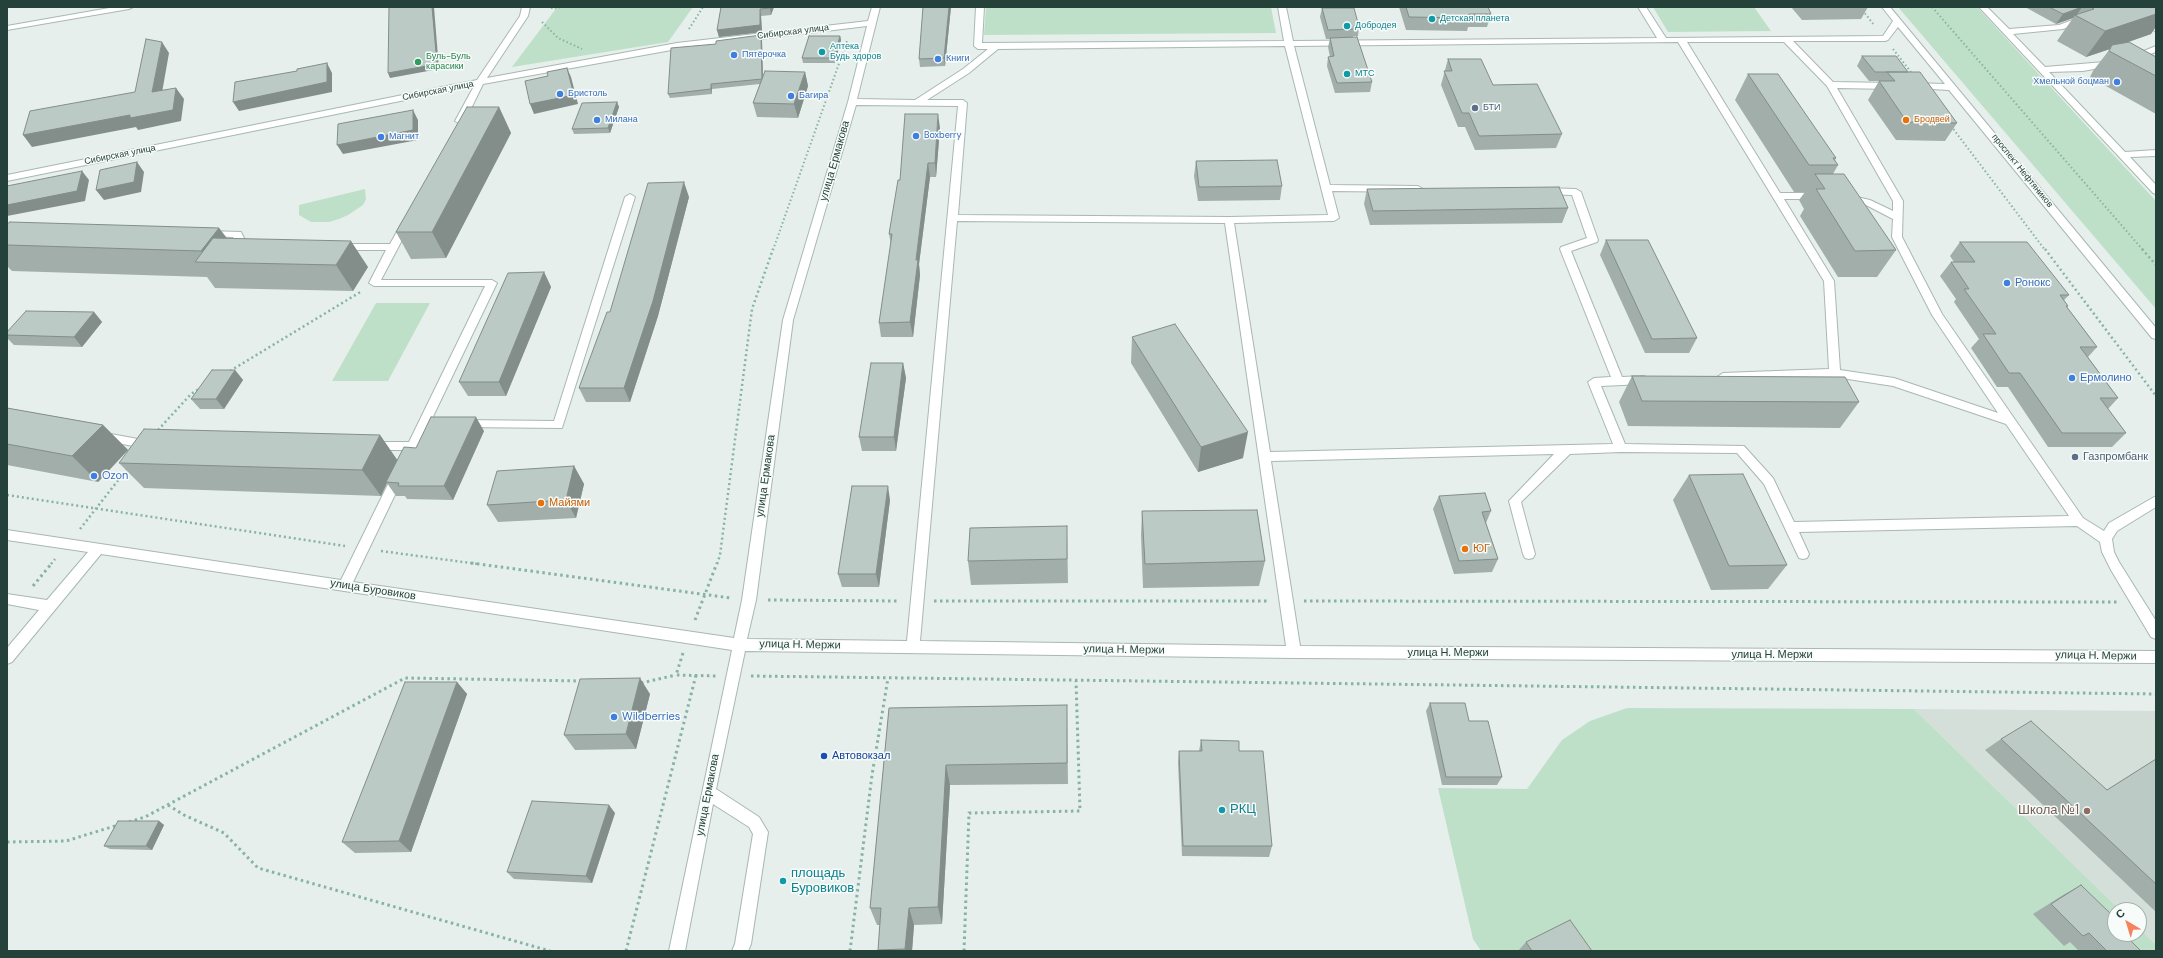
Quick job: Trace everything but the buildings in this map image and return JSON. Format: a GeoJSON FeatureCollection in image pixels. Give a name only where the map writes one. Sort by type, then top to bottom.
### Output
{"type":"FeatureCollection","features":[{"type":"Feature","properties":{"kind":"street"},"geometry":{"type":"LineString","coordinates":[[7,28],[129,7]]}},
{"type":"Feature","properties":{"kind":"street"},"geometry":{"type":"LineString","coordinates":[[455,130],[480,82],[524,16],[526,7]]}},
{"type":"Feature","properties":{"kind":"street","name":"улица Ермакова"},"geometry":{"type":"LineString","coordinates":[[677,951],[708,792],[749,600],[788,320],[852,102],[876,7]]}},
{"type":"Feature","properties":{"kind":"street"},"geometry":{"type":"LineString","coordinates":[[980,7],[978,46],[1885,38],[1898,21]]}},
{"type":"Feature","properties":{"kind":"street"},"geometry":{"type":"LineString","coordinates":[[954,218],[1229,220],[1334,218],[1289,44],[1282,7]]}},
{"type":"Feature","properties":{"kind":"street"},"geometry":{"type":"LineString","coordinates":[[1642,7],[1663,40]]}},
{"type":"Feature","properties":{"kind":"street","name":"проспект Нефтяников"},"geometry":{"type":"LineString","coordinates":[[1886,7],[2156,335]]}},
{"type":"Feature","properties":{"kind":"street"},"geometry":{"type":"LineString","coordinates":[[1983,7],[2156,191]]}},
{"type":"Feature","properties":{"kind":"street"},"geometry":{"type":"LineString","coordinates":[[2006,32],[2060,27],[2115,7]]}},
{"type":"Feature","properties":{"kind":"street"},"geometry":{"type":"LineString","coordinates":[[2128,7],[2156,30]]}},
{"type":"Feature","properties":{"kind":"street","name":"Сибирская улица"},"geometry":{"type":"LineString","coordinates":[[7,178],[480,82],[677,46],[872,23]]}},
{"type":"Feature","properties":{"kind":"street"},"geometry":{"type":"LineString","coordinates":[[1786,39],[1832,85],[1898,201],[1897,237],[1937,315],[2079,521],[2106,539]]}},
{"type":"Feature","properties":{"kind":"street"},"geometry":{"type":"LineString","coordinates":[[1681,40],[1829,281],[1835,373]]}},
{"type":"Feature","properties":{"kind":"street"},"geometry":{"type":"LineString","coordinates":[[917,103],[966,71],[996,46]]}},
{"type":"Feature","properties":{"kind":"street"},"geometry":{"type":"LineString","coordinates":[[2043,70],[2083,68],[2124,60],[2156,49]]}},
{"type":"Feature","properties":{"kind":"street"},"geometry":{"type":"LineString","coordinates":[[1832,85],[1953,87]]}},
{"type":"Feature","properties":{"kind":"street"},"geometry":{"type":"LineString","coordinates":[[852,102],[963,103],[954,218],[912,647]]}},
{"type":"Feature","properties":{"kind":"street"},"geometry":{"type":"LineString","coordinates":[[2122,155],[2156,153]]}},
{"type":"Feature","properties":{"kind":"street"},"geometry":{"type":"LineString","coordinates":[[1326,188],[1428,189]]}},
{"type":"Feature","properties":{"kind":"street"},"geometry":{"type":"LineString","coordinates":[[1537,191],[1576,192],[1593,240],[1565,248],[1618,381]]}},
{"type":"Feature","properties":{"kind":"street"},"geometry":{"type":"LineString","coordinates":[[1777,196],[1832,196],[1867,202],[1898,218]]}},
{"type":"Feature","properties":{"kind":"street"},"geometry":{"type":"LineString","coordinates":[[456,424],[558,425],[630,197]]}},
{"type":"Feature","properties":{"kind":"street"},"geometry":{"type":"LineString","coordinates":[[345,586],[413,446],[429,423],[492,283],[374,283],[411,213]]}},
{"type":"Feature","properties":{"kind":"street"},"geometry":{"type":"LineString","coordinates":[[1229,220],[1294,652]]}},
{"type":"Feature","properties":{"kind":"street"},"geometry":{"type":"LineString","coordinates":[[197,234],[237,234],[243,247],[259,247]]}},
{"type":"Feature","properties":{"kind":"street"},"geometry":{"type":"LineString","coordinates":[[330,247],[393,248]]}},
{"type":"Feature","properties":{"kind":"street"},"geometry":{"type":"LineString","coordinates":[[1711,378],[1835,373],[1894,382],[2010,422]]}},
{"type":"Feature","properties":{"kind":"street"},"geometry":{"type":"LineString","coordinates":[[1621,448],[1594,382],[1657,380]]}},
{"type":"Feature","properties":{"kind":"street"},"geometry":{"type":"LineString","coordinates":[[92,434],[145,445],[161,445]]}},
{"type":"Feature","properties":{"kind":"street"},"geometry":{"type":"LineString","coordinates":[[358,446],[413,446]]}},
{"type":"Feature","properties":{"kind":"street"},"geometry":{"type":"LineString","coordinates":[[1264,457],[1621,448],[1740,449],[1769,481],[1803,554]]}},
{"type":"Feature","properties":{"kind":"street"},"geometry":{"type":"LineString","coordinates":[[1529,554],[1515,501],[1567,449]]}},
{"type":"Feature","properties":{"kind":"street"},"geometry":{"type":"LineString","coordinates":[[2156,501],[2113,527],[2106,539],[2108,552],[2156,633]]}},
{"type":"Feature","properties":{"kind":"street"},"geometry":{"type":"LineString","coordinates":[[1791,527],[2079,521]]}},
{"type":"Feature","properties":{"kind":"street","name":"улица Буровиков"},"geometry":{"type":"LineString","coordinates":[[7,535],[740,645]]}},
{"type":"Feature","properties":{"kind":"street"},"geometry":{"type":"LineString","coordinates":[[7,658],[98,549]]}},
{"type":"Feature","properties":{"kind":"street"},"geometry":{"type":"LineString","coordinates":[[7,599],[50,606]]}},
{"type":"Feature","properties":{"kind":"street","name":"улица Н. Мержи"},"geometry":{"type":"LineString","coordinates":[[740,645],[1294,652],[2156,657]]}},
{"type":"Feature","properties":{"kind":"street"},"geometry":{"type":"LineString","coordinates":[[708,792],[754,822],[761,832],[743,944],[740,951]]}},
{"type":"Feature","properties":{"kind":"path"},"geometry":{"type":"LineString","coordinates":[[551,8],[564,7]]}},
{"type":"Feature","properties":{"kind":"path"},"geometry":{"type":"LineString","coordinates":[[697,19],[703,7]]}},
{"type":"Feature","properties":{"kind":"path"},"geometry":{"type":"LineString","coordinates":[[1860,7],[1922,86]]}},
{"type":"Feature","properties":{"kind":"path"},"geometry":{"type":"LineString","coordinates":[[1932,7],[2156,265]]}},
{"type":"Feature","properties":{"kind":"path"},"geometry":{"type":"LineString","coordinates":[[542,22],[558,38],[605,59]]}},
{"type":"Feature","properties":{"kind":"path"},"geometry":{"type":"LineString","coordinates":[[676,675],[688,637],[720,554],[752,309],[847,41],[869,39]]}},
{"type":"Feature","properties":{"kind":"path"},"geometry":{"type":"LineString","coordinates":[[1950,124],[2156,396]]}},
{"type":"Feature","properties":{"kind":"path"},"geometry":{"type":"LineString","coordinates":[[225,374],[348,301],[374,283]]}},
{"type":"Feature","properties":{"kind":"path"},"geometry":{"type":"LineString","coordinates":[[20,601],[97,509],[145,445],[191,394],[205,386]]}},
{"type":"Feature","properties":{"kind":"path"},"geometry":{"type":"LineString","coordinates":[[7,495],[363,548],[749,600],[2137,602]]}},
{"type":"Feature","properties":{"kind":"path"},"geometry":{"type":"LineString","coordinates":[[640,683],[676,675],[696,675],[2156,694]]}},
{"type":"Feature","properties":{"kind":"path"},"geometry":{"type":"LineString","coordinates":[[626,951],[696,675]]}},
{"type":"Feature","properties":{"kind":"path"},"geometry":{"type":"LineString","coordinates":[[7,842],[66,841],[145,817],[405,678],[587,681]]}},
{"type":"Feature","properties":{"kind":"path"},"geometry":{"type":"LineString","coordinates":[[850,951],[872,775],[888,678]]}},
{"type":"Feature","properties":{"kind":"path"},"geometry":{"type":"LineString","coordinates":[[964,951],[969,813],[1080,811],[1076,680]]}},
{"type":"Feature","properties":{"kind":"path"},"geometry":{"type":"LineString","coordinates":[[167,805],[184,815],[224,833],[258,868],[550,951]]}},
{"type":"Feature","properties":{"kind":"shaded area","name":"Школа №1"},"geometry":{"type":"Polygon","coordinates":[[[1914,709],[2156,711],[2156,945],[2147,936],[2147,902],[2112,902],[1914,709]]]}},
{"type":"Feature","properties":{"kind":"green space"},"geometry":{"type":"Polygon","coordinates":[[[554,7],[693,7],[668,42],[512,67],[555,10],[554,7]]]}},
{"type":"Feature","properties":{"kind":"green space"},"geometry":{"type":"Polygon","coordinates":[[[986,7],[1271,7],[1276,33],[984,35],[986,7]]]}},
{"type":"Feature","properties":{"kind":"green space"},"geometry":{"type":"Polygon","coordinates":[[[1653,7],[1754,7],[1771,31],[1668,32],[1653,7]]]}},
{"type":"Feature","properties":{"kind":"green space"},"geometry":{"type":"Polygon","coordinates":[[[1898,7],[1977,7],[2156,201],[2156,309],[1898,7]]]}},
{"type":"Feature","properties":{"kind":"green space"},"geometry":{"type":"Polygon","coordinates":[[[365,189],[366,199],[363,205],[339,219],[329,222],[311,222],[299,215],[299,205],[365,189]]]}},
{"type":"Feature","properties":{"kind":"green space"},"geometry":{"type":"Polygon","coordinates":[[[376,303],[430,303],[388,381],[332,381],[376,303]]]}},
{"type":"Feature","properties":{"kind":"green space"},"geometry":{"type":"Polygon","coordinates":[[[1627,708],[1914,709],[2112,902],[2107,902],[2107,942],[2147,942],[2147,936],[2156,945],[2156,951],[1481,951],[1473,939],[1438,788],[1527,789],[1562,740],[1590,721],[1627,708]]]}},
{"type":"Feature","properties":{"kind":"place","name":"Детская планета"},"geometry":{"type":"Point","coordinates":[1432,19]}},
{"type":"Feature","properties":{"kind":"place","name":"Добродея"},"geometry":{"type":"Point","coordinates":[1347,26]}},
{"type":"Feature","properties":{"kind":"place","name":"Аптека Будь здоров"},"geometry":{"type":"Point","coordinates":[822,52]}},
{"type":"Feature","properties":{"kind":"place","name":"Пятёрочка"},"geometry":{"type":"Point","coordinates":[734,55]}},
{"type":"Feature","properties":{"kind":"place","name":"Книги"},"geometry":{"type":"Point","coordinates":[938,59]}},
{"type":"Feature","properties":{"kind":"place","name":"Буль-Буль карасики"},"geometry":{"type":"Point","coordinates":[418,62]}},
{"type":"Feature","properties":{"kind":"place","name":"МТС"},"geometry":{"type":"Point","coordinates":[1347,74]}},
{"type":"Feature","properties":{"kind":"place","name":"Хмельной боцман"},"geometry":{"type":"Point","coordinates":[2117,82]}},
{"type":"Feature","properties":{"kind":"place","name":"Бристоль"},"geometry":{"type":"Point","coordinates":[560,94]}},
{"type":"Feature","properties":{"kind":"place","name":"Багира"},"geometry":{"type":"Point","coordinates":[791,96]}},
{"type":"Feature","properties":{"kind":"place","name":"БТИ"},"geometry":{"type":"Point","coordinates":[1475,108]}},
{"type":"Feature","properties":{"kind":"place","name":"Милана"},"geometry":{"type":"Point","coordinates":[597,120]}},
{"type":"Feature","properties":{"kind":"place","name":"Бродвей"},"geometry":{"type":"Point","coordinates":[1906,120]}},
{"type":"Feature","properties":{"kind":"place","name":"Boxberry"},"geometry":{"type":"Point","coordinates":[916,136]}},
{"type":"Feature","properties":{"kind":"place","name":"Магнит"},"geometry":{"type":"Point","coordinates":[381,137]}},
{"type":"Feature","properties":{"kind":"place","name":"Ронокс"},"geometry":{"type":"Point","coordinates":[2007,283]}},
{"type":"Feature","properties":{"kind":"place","name":"Ермолино"},"geometry":{"type":"Point","coordinates":[2072,378]}},
{"type":"Feature","properties":{"kind":"place","name":"Газпромбанк"},"geometry":{"type":"Point","coordinates":[2075,457]}},
{"type":"Feature","properties":{"kind":"place","name":"Ozon"},"geometry":{"type":"Point","coordinates":[94,476]}},
{"type":"Feature","properties":{"kind":"place","name":"Майями"},"geometry":{"type":"Point","coordinates":[541,503]}},
{"type":"Feature","properties":{"kind":"place","name":"ЮГ"},"geometry":{"type":"Point","coordinates":[1465,549]}},
{"type":"Feature","properties":{"kind":"place","name":"Wildberries"},"geometry":{"type":"Point","coordinates":[614,717]}},
{"type":"Feature","properties":{"kind":"place","name":"Автовокзал"},"geometry":{"type":"Point","coordinates":[824,756]}},
{"type":"Feature","properties":{"kind":"place","name":"РКЦ"},"geometry":{"type":"Point","coordinates":[1222,810]}},
{"type":"Feature","properties":{"kind":"place","name":"Школа №1"},"geometry":{"type":"Point","coordinates":[2087,811]}},
{"type":"Feature","properties":{"kind":"place","name":"площадь Буровиков"},"geometry":{"type":"Point","coordinates":[783,881]}}]}
